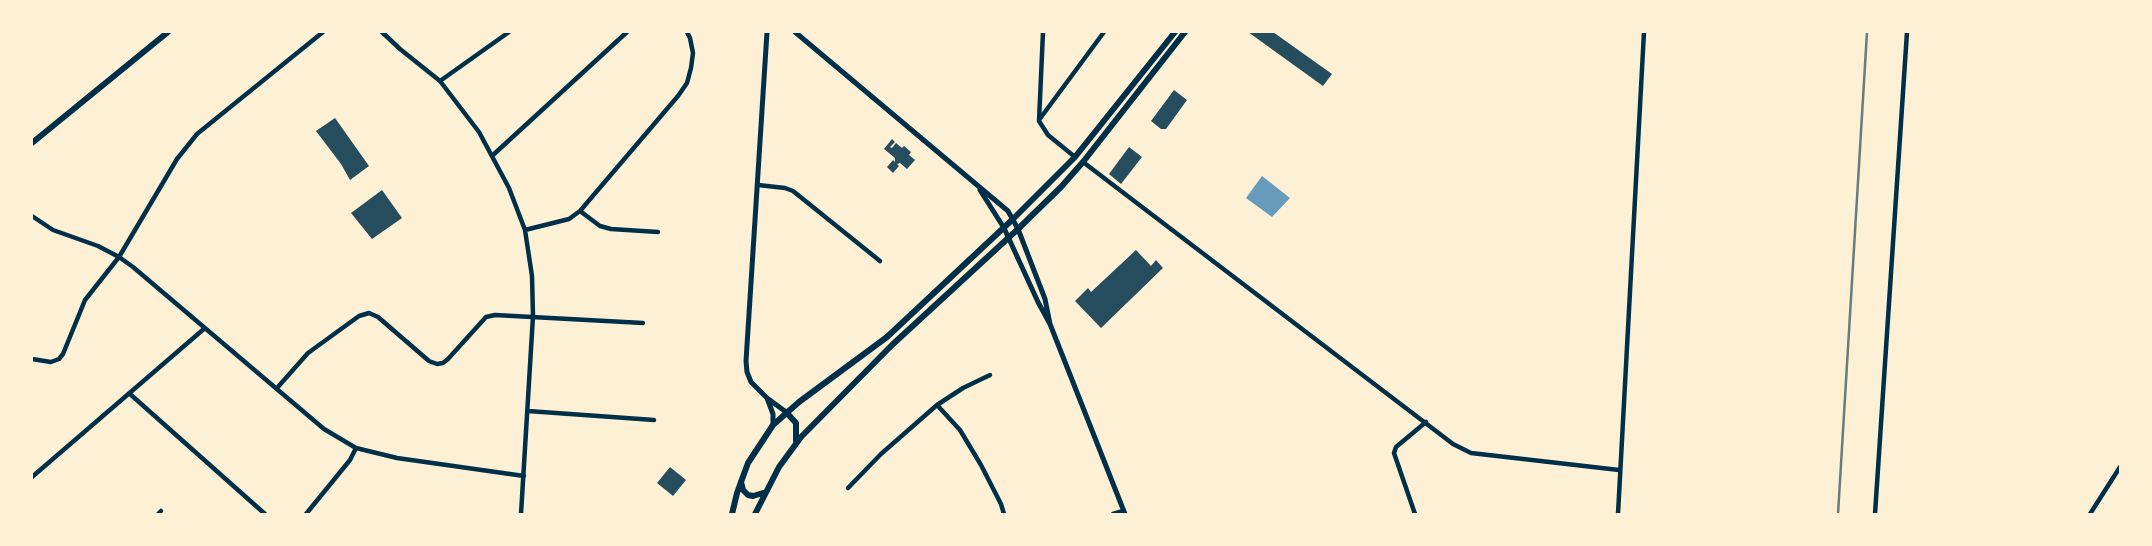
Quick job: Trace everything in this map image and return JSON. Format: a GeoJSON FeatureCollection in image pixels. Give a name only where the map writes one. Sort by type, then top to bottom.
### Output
{"type":"FeatureCollection","features":[{"type":"Feature","properties":{"kind":"main road"},"geometry":{"type":"LineString","coordinates":[[32,143],[168,32]]}},
{"type":"Feature","properties":{"kind":"main road"},"geometry":{"type":"LineString","coordinates":[[733,514],[741,480],[754,453],[773,425],[786,412],[887,337],[1004,228],[1075,157],[1175,32]]}},
{"type":"Feature","properties":{"kind":"main road"},"geometry":{"type":"LineString","coordinates":[[755,514],[779,467],[796,443],[892,345],[1018,229],[1083,162],[1185,32]]}},
{"type":"Feature","properties":{"kind":"main road"},"geometry":{"type":"LineString","coordinates":[[786,412],[796,423],[796,443]]}},
{"type":"Feature","properties":{"kind":"main road"},"geometry":{"type":"LineString","coordinates":[[741,480],[743,490],[749,496],[765,492]]}},
{"type":"Feature","properties":{"kind":"street"},"geometry":{"type":"LineString","coordinates":[[32,359],[51,362],[63,354],[85,300],[118,257],[177,159],[197,134],[323,32]]}},
{"type":"Feature","properties":{"kind":"street"},"geometry":{"type":"LineString","coordinates":[[382,32],[440,80],[479,132],[509,188],[524,230],[532,276],[533,316],[521,514]]}},
{"type":"Feature","properties":{"kind":"street"},"geometry":{"type":"LineString","coordinates":[[440,80],[509,32]]}},
{"type":"Feature","properties":{"kind":"street"},"geometry":{"type":"LineString","coordinates":[[493,155],[627,32]]}},
{"type":"Feature","properties":{"kind":"street"},"geometry":{"type":"LineString","coordinates":[[524,230],[569,219],[580,211],[678,96],[687,83],[692,53],[687,32]]}},
{"type":"Feature","properties":{"kind":"street"},"geometry":{"type":"LineString","coordinates":[[767,32],[746,361],[751,382],[786,412]]}},
{"type":"Feature","properties":{"kind":"street"},"geometry":{"type":"LineString","coordinates":[[794,32],[1004,207],[1013,219],[1124,513],[1113,514]]}},
{"type":"Feature","properties":{"kind":"street"},"geometry":{"type":"LineString","coordinates":[[1043,32],[1039,121],[1048,135],[1075,157]]}},
{"type":"Feature","properties":{"kind":"street"},"geometry":{"type":"LineString","coordinates":[[1039,121],[1104,32]]}},
{"type":"Feature","properties":{"kind":"street"},"geometry":{"type":"LineString","coordinates":[[1618,514],[1644,32]]}},
{"type":"Feature","properties":{"kind":"street"},"geometry":{"type":"LineString","coordinates":[[1875,514],[1907,32]]}},
{"type":"Feature","properties":{"kind":"street"},"geometry":{"type":"LineString","coordinates":[[1083,162],[1453,444],[1471,453],[1619,470]]}},
{"type":"Feature","properties":{"kind":"street"},"geometry":{"type":"LineString","coordinates":[[976,184],[1009,237],[1038,302],[1051,324]]}},
{"type":"Feature","properties":{"kind":"street"},"geometry":{"type":"LineString","coordinates":[[758,185],[793,191],[880,261]]}},
{"type":"Feature","properties":{"kind":"street"},"geometry":{"type":"LineString","coordinates":[[580,211],[600,226],[611,229],[658,232]]}},
{"type":"Feature","properties":{"kind":"street"},"geometry":{"type":"LineString","coordinates":[[32,216],[53,230],[98,246],[118,257],[324,429],[356,448],[397,458],[524,476]]}},
{"type":"Feature","properties":{"kind":"street"},"geometry":{"type":"LineString","coordinates":[[1038,302],[1045,299]]}},
{"type":"Feature","properties":{"kind":"street"},"geometry":{"type":"LineString","coordinates":[[277,388],[308,353],[359,316],[369,313],[429,361],[437,364],[448,359],[486,317],[495,315],[643,323]]}},
{"type":"Feature","properties":{"kind":"street"},"geometry":{"type":"LineString","coordinates":[[32,477],[205,328]]}},
{"type":"Feature","properties":{"kind":"street"},"geometry":{"type":"LineString","coordinates":[[848,488],[881,454],[937,405],[990,375]]}},
{"type":"Feature","properties":{"kind":"street"},"geometry":{"type":"LineString","coordinates":[[130,394],[265,514]]}},
{"type":"Feature","properties":{"kind":"street"},"geometry":{"type":"LineString","coordinates":[[767,398],[773,414],[773,425]]}},
{"type":"Feature","properties":{"kind":"street"},"geometry":{"type":"LineString","coordinates":[[937,405],[960,430],[981,465],[1004,514]]}},
{"type":"Feature","properties":{"kind":"street"},"geometry":{"type":"LineString","coordinates":[[528,411],[654,420]]}},
{"type":"Feature","properties":{"kind":"street"},"geometry":{"type":"LineString","coordinates":[[1415,514],[1394,453],[1396,447],[1426,422]]}},
{"type":"Feature","properties":{"kind":"street"},"geometry":{"type":"LineString","coordinates":[[306,514],[350,460],[356,448]]}},
{"type":"Feature","properties":{"kind":"street"},"geometry":{"type":"LineString","coordinates":[[2090,514],[2120,467]]}},
{"type":"Feature","properties":{"kind":"water"},"geometry":{"type":"Polygon","coordinates":[[[1262,176],[1290,198],[1272,217],[1246,198],[1262,176]]]}},
{"type":"Feature","properties":{"kind":"building"},"geometry":{"type":"Polygon","coordinates":[[[1248,32],[1273,32],[1332,74],[1323,86],[1248,32]]]}},
{"type":"Feature","properties":{"kind":"building"},"geometry":{"type":"Polygon","coordinates":[[[1174,90],[1187,100],[1166,129],[1161,129],[1151,121],[1174,90]]]}},
{"type":"Feature","properties":{"kind":"building"},"geometry":{"type":"Polygon","coordinates":[[[335,118],[369,166],[350,180],[316,131],[335,118]]]}},
{"type":"Feature","properties":{"kind":"building"},"geometry":{"type":"Polygon","coordinates":[[[892,139],[895,142],[890,147],[896,143],[902,148],[904,146],[915,160],[907,169],[900,163],[897,164],[899,166],[893,173],[887,167],[893,160],[895,162],[895,158],[884,149],[892,139]]]}},
{"type":"Feature","properties":{"kind":"building"},"geometry":{"type":"Polygon","coordinates":[[[1129,147],[1142,157],[1121,184],[1109,174],[1129,147]]]}},
{"type":"Feature","properties":{"kind":"building"},"geometry":{"type":"Polygon","coordinates":[[[382,190],[402,218],[372,239],[351,213],[382,190]]]}},
{"type":"Feature","properties":{"kind":"building"},"geometry":{"type":"Polygon","coordinates":[[[1136,250],[1151,266],[1156,260],[1163,268],[1101,328],[1075,301],[1088,288],[1091,292],[1136,250]]]}},
{"type":"Feature","properties":{"kind":"building"},"geometry":{"type":"Polygon","coordinates":[[[670,467],[686,480],[673,496],[657,483],[670,467]]]}},
{"type":"Feature","properties":{"kind":"railway"},"geometry":{"type":"LineString","coordinates":[[1838,514],[1867,32]]}}]}
